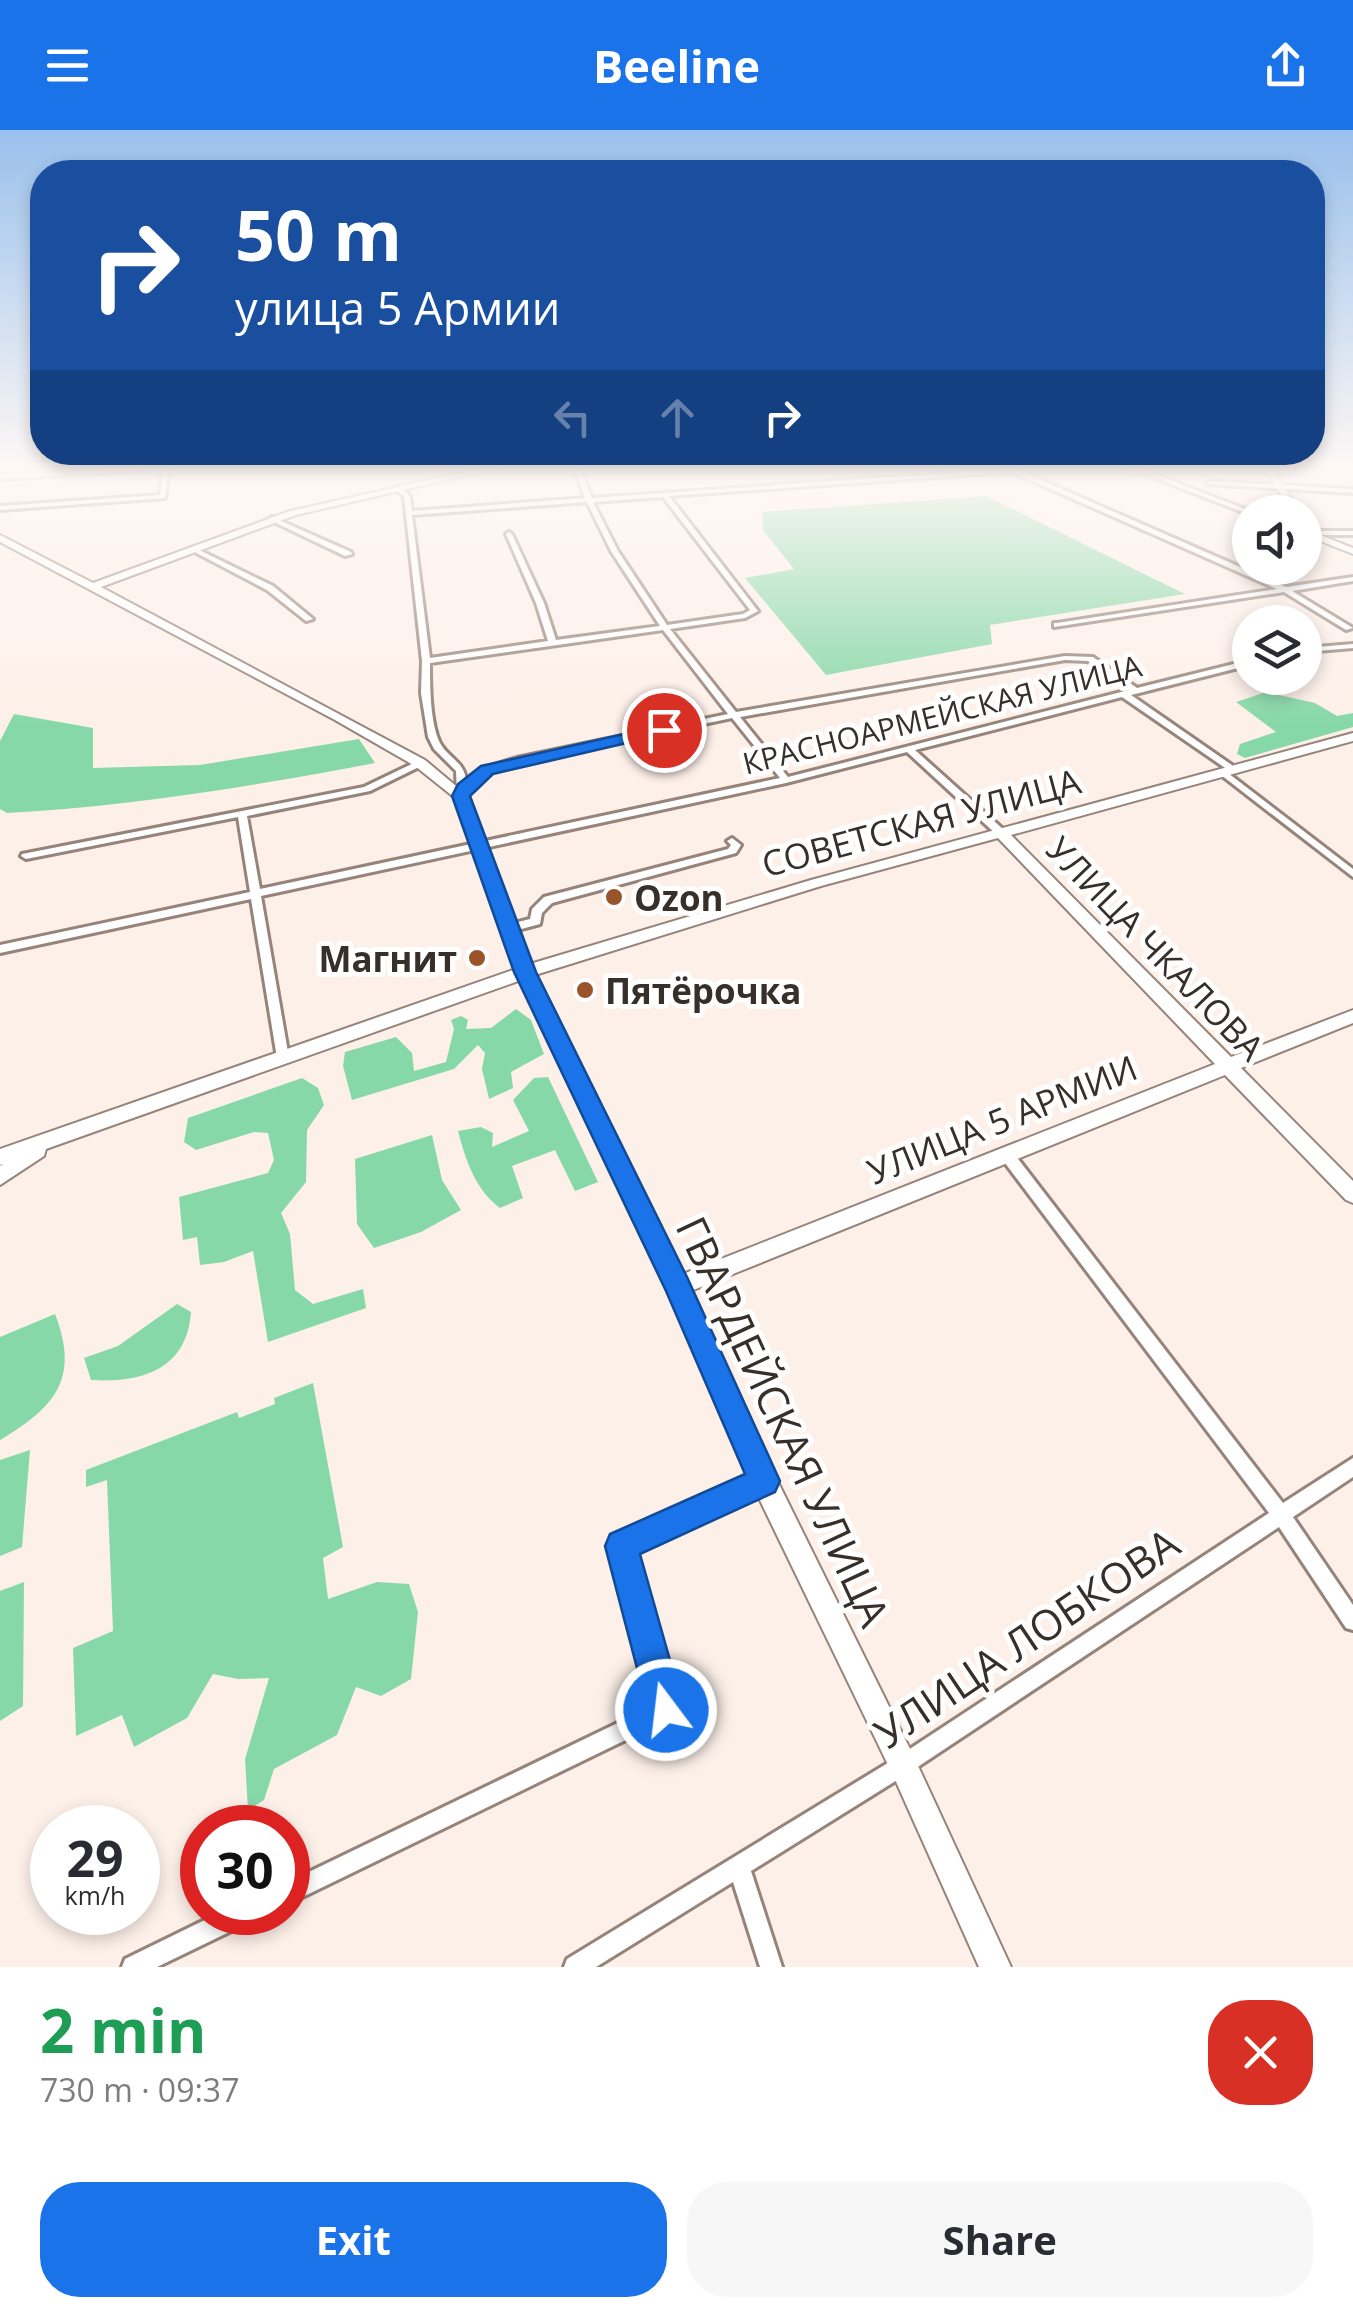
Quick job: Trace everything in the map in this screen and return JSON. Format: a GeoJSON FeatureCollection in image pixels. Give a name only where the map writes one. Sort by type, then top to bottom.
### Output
{"type":"FeatureCollection","features":[{"type":"Feature","properties":{"kind":"main road"},"geometry":{"type":"LineString","coordinates":[[25,552],[420,762],[462,792]]}},
{"type":"Feature","properties":{"kind":"main road"},"geometry":{"type":"LineString","coordinates":[[91,587],[185,552]]}},
{"type":"Feature","properties":{"kind":"main road","name":"СОВЕТСКАЯ УЛИЦА"},"geometry":{"type":"LineString","coordinates":[[0,1157],[525,972],[816,882],[1353,736]]}},
{"type":"Feature","properties":{"kind":"main road","name":"ГВАРДЕЙСКАЯ УЛИЦА"},"geometry":{"type":"LineString","coordinates":[[462,792],[525,972],[678,1286],[764,1481],[903,1765],[995,1967]]}},
{"type":"Feature","properties":{"kind":"main road","name":"УЛИЦА ЧКАЛОВА"},"geometry":{"type":"LineString","coordinates":[[1000,832],[1353,1194]]}},
{"type":"Feature","properties":{"kind":"main road","name":"УЛИЦА 5 АРМИИ"},"geometry":{"type":"LineString","coordinates":[[678,1286],[1353,1016]]}},
{"type":"Feature","properties":{"kind":"main road"},"geometry":{"type":"LineString","coordinates":[[0,1178],[50,1140]]}},
{"type":"Feature","properties":{"kind":"street"},"geometry":{"type":"LineString","coordinates":[[197,552],[270,588],[309,619]]}},
{"type":"Feature","properties":{"kind":"street"},"geometry":{"type":"LineString","coordinates":[[343,552],[348,554]]}},
{"type":"Feature","properties":{"kind":"street"},"geometry":{"type":"LineString","coordinates":[[413,552],[426,661],[425,694],[433,737],[461,770],[462,792]]}},
{"type":"Feature","properties":{"kind":"street"},"geometry":{"type":"LineString","coordinates":[[516,552],[553,644]]}},
{"type":"Feature","properties":{"kind":"street"},"geometry":{"type":"LineString","coordinates":[[616,552],[666,627],[786,780]]}},
{"type":"Feature","properties":{"kind":"street"},"geometry":{"type":"LineString","coordinates":[[426,661],[754,611],[708,552]]}},
{"type":"Feature","properties":{"kind":"street"},"geometry":{"type":"LineString","coordinates":[[1199,552],[1284,589],[1350,628]]}},
{"type":"Feature","properties":{"kind":"street"},"geometry":{"type":"LineString","coordinates":[[1057,624],[1353,580]]}},
{"type":"Feature","properties":{"kind":"street"},"geometry":{"type":"LineString","coordinates":[[1322,649],[1353,646]]}},
{"type":"Feature","properties":{"kind":"street"},"geometry":{"type":"LineString","coordinates":[[462,792],[487,770],[520,760],[736,715],[1065,658],[1090,659],[1138,692]]}},
{"type":"Feature","properties":{"kind":"street","name":"КРАСНОАРМЕЙСКАЯ УЛИЦА"},"geometry":{"type":"LineString","coordinates":[[0,949],[786,780],[1232,667]]}},
{"type":"Feature","properties":{"kind":"street"},"geometry":{"type":"LineString","coordinates":[[1125,696],[1229,772],[1353,874]]}},
{"type":"Feature","properties":{"kind":"street","name":"УЛИЦА ЧКАЛОВА"},"geometry":{"type":"LineString","coordinates":[[910,750],[1000,832]]}},
{"type":"Feature","properties":{"kind":"street"},"geometry":{"type":"LineString","coordinates":[[26,856],[367,789],[420,762]]}},
{"type":"Feature","properties":{"kind":"street"},"geometry":{"type":"LineString","coordinates":[[242,813],[283,1058]]}},
{"type":"Feature","properties":{"kind":"street","name":"СОВЕТСКАЯ УЛИЦА"},"geometry":{"type":"LineString","coordinates":[[510,928],[536,921],[536,912],[548,900],[732,851],[736,845],[732,841]]}},
{"type":"Feature","properties":{"kind":"street"},"geometry":{"type":"LineString","coordinates":[[1007,1155],[1279,1512],[1353,1621]]}},
{"type":"Feature","properties":{"kind":"street","name":"УЛИЦА ЛОБКОВА"},"geometry":{"type":"LineString","coordinates":[[575,1967],[903,1765],[1353,1466]]}},
{"type":"Feature","properties":{"kind":"street"},"geometry":{"type":"LineString","coordinates":[[310,1882],[666,1710],[622,1546],[764,1481]]}},
{"type":"Feature","properties":{"kind":"street"},"geometry":{"type":"LineString","coordinates":[[739,1867],[771,1967]]}},
{"type":"Feature","properties":{"kind":"street"},"geometry":{"type":"LineString","coordinates":[[134,1967],[199,1935]]}},
{"type":"Feature","properties":{"kind":"green space"},"geometry":{"type":"Polygon","coordinates":[[[780,552],[1099,552],[1185,594],[990,625],[992,644],[826,675],[745,578],[794,569],[780,552]]]}},
{"type":"Feature","properties":{"kind":"green space"},"geometry":{"type":"Polygon","coordinates":[[[1257,695],[1279,695],[1315,703],[1337,716],[1353,713],[1353,727],[1245,758],[1237,754],[1240,744],[1276,732],[1236,702],[1257,695]]]}},
{"type":"Feature","properties":{"kind":"green space"},"geometry":{"type":"Polygon","coordinates":[[[14,714],[93,728],[93,768],[200,765],[359,739],[375,763],[192,794],[7,813],[0,809],[0,741],[14,714]]]}},
{"type":"Feature","properties":{"kind":"green space"},"geometry":{"type":"Polygon","coordinates":[[[516,1009],[531,1020],[544,1054],[511,1072],[513,1088],[489,1099],[482,1069],[485,1053],[478,1045],[454,1069],[352,1100],[343,1066],[345,1052],[396,1037],[412,1053],[414,1071],[446,1062],[454,1029],[451,1020],[461,1016],[468,1020],[466,1029],[491,1028],[516,1009]]]}},
{"type":"Feature","properties":{"kind":"green space"},"geometry":{"type":"Polygon","coordinates":[[[548,1077],[598,1182],[575,1191],[555,1150],[512,1166],[523,1198],[500,1208],[478,1183],[458,1131],[481,1127],[493,1133],[492,1147],[529,1131],[513,1100],[534,1078],[548,1077]]]}},
{"type":"Feature","properties":{"kind":"green space"},"geometry":{"type":"Polygon","coordinates":[[[302,1078],[318,1088],[324,1105],[307,1130],[306,1182],[281,1213],[290,1234],[295,1290],[313,1304],[363,1289],[366,1308],[268,1342],[253,1251],[224,1262],[200,1265],[197,1237],[183,1240],[179,1197],[268,1173],[274,1160],[268,1133],[254,1132],[196,1150],[184,1142],[188,1118],[302,1078]]]}},
{"type":"Feature","properties":{"kind":"green space"},"geometry":{"type":"Polygon","coordinates":[[[432,1135],[442,1180],[461,1210],[421,1232],[374,1248],[357,1224],[355,1159],[432,1135]]]}},
{"type":"Feature","properties":{"kind":"green space"},"geometry":{"type":"Polygon","coordinates":[[[177,1304],[191,1312],[188,1332],[171,1360],[144,1375],[91,1380],[84,1358],[118,1346],[177,1304]]]}},
{"type":"Feature","properties":{"kind":"green space"},"geometry":{"type":"Polygon","coordinates":[[[55,1314],[65,1356],[58,1389],[35,1416],[0,1440],[0,1337],[55,1314]]]}},
{"type":"Feature","properties":{"kind":"green space"},"geometry":{"type":"Polygon","coordinates":[[[313,1383],[343,1547],[323,1558],[328,1599],[377,1582],[409,1584],[418,1612],[411,1679],[381,1696],[356,1687],[337,1735],[274,1769],[264,1800],[248,1805],[245,1759],[269,1678],[238,1679],[213,1674],[187,1718],[134,1747],[122,1715],[76,1736],[73,1648],[113,1631],[107,1480],[86,1487],[86,1470],[237,1412],[239,1418],[275,1404],[274,1398],[313,1383]]]}},
{"type":"Feature","properties":{"kind":"green space"},"geometry":{"type":"Polygon","coordinates":[[[30,1450],[22,1547],[0,1556],[0,1460],[30,1450]]]}},
{"type":"Feature","properties":{"kind":"green space"},"geometry":{"type":"Polygon","coordinates":[[[24,1582],[23,1706],[0,1721],[0,1591],[24,1582]]]}},
{"type":"Feature","properties":{"kind":"place","name":"Ozon"},"geometry":{"type":"Point","coordinates":[614,897]}},
{"type":"Feature","properties":{"kind":"place","name":"Магнит"},"geometry":{"type":"Point","coordinates":[477,958]}},
{"type":"Feature","properties":{"kind":"place","name":"Пятёрочка"},"geometry":{"type":"Point","coordinates":[585,990]}},
{"type":"Feature","properties":{"kind":"route"},"geometry":{"type":"LineString","coordinates":[[664,730],[487,770],[464,788],[461,796],[525,972],[678,1286],[764,1481],[622,1546],[666,1710]]}}]}
